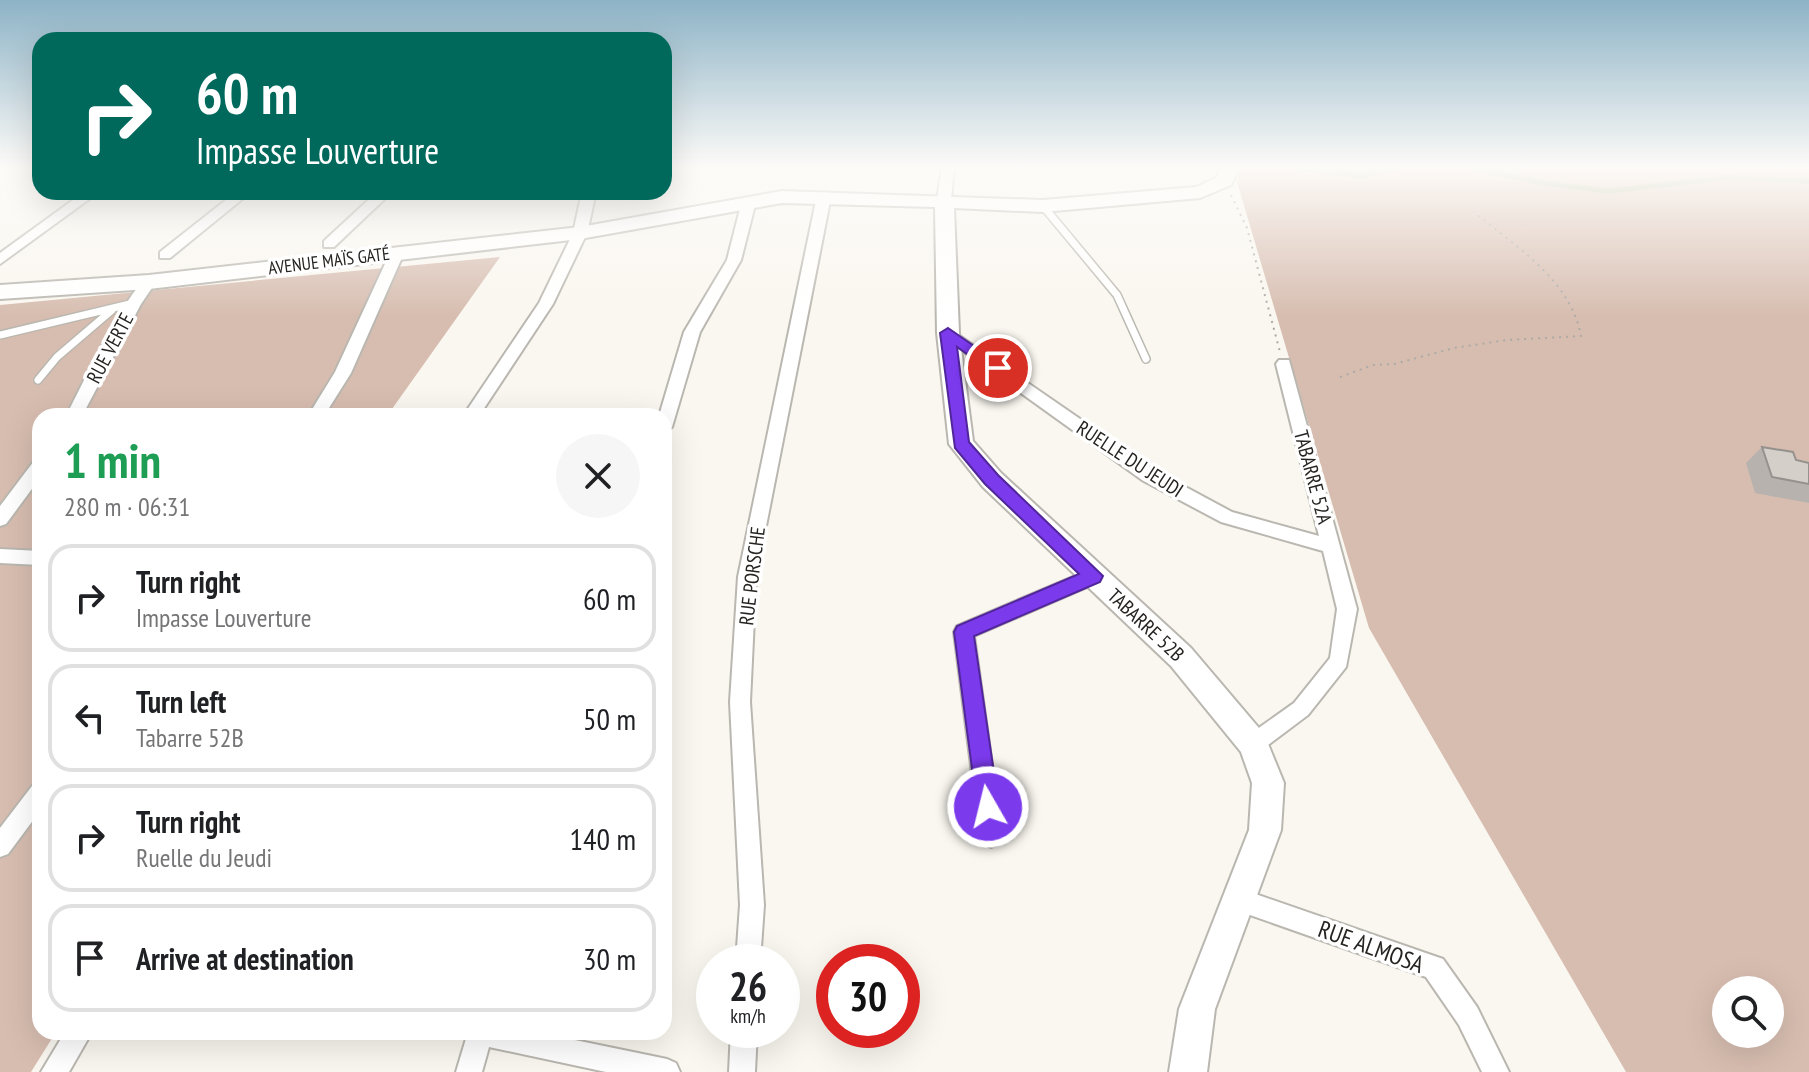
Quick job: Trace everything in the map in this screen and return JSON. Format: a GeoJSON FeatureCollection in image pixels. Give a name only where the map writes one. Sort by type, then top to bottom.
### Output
{"type":"FeatureCollection","features":[{"type":"Feature","properties":{"kind":"street"},"geometry":{"type":"LineString","coordinates":[[0,260],[59,216]]}},
{"type":"Feature","properties":{"kind":"street"},"geometry":{"type":"LineString","coordinates":[[165,255],[214,216]]}},
{"type":"Feature","properties":{"kind":"street"},"geometry":{"type":"LineString","coordinates":[[329,244],[359,216]]}},
{"type":"Feature","properties":{"kind":"street"},"geometry":{"type":"LineString","coordinates":[[476,408],[546,304],[580,233],[584,216]]}},
{"type":"Feature","properties":{"kind":"street","name":"AVENUE MAÏS GATÉ"},"geometry":{"type":"LineString","coordinates":[[0,292],[149,282],[580,233],[682,216]]}},
{"type":"Feature","properties":{"kind":"street"},"geometry":{"type":"LineString","coordinates":[[670,408],[692,332],[734,260],[745,216]]}},
{"type":"Feature","properties":{"kind":"street","name":"RUE PORSCHE"},"geometry":{"type":"LineString","coordinates":[[749,944],[752,905],[740,702],[747,577],[820,216]]}},
{"type":"Feature","properties":{"kind":"street","name":"TABARRE 52B"},"geometry":{"type":"LineString","coordinates":[[944,216],[948,333],[961,444],[992,480],[1181,657],[1253,744],[1268,783],[1265,830],[1241,901],[1197,1009],[1188,1072]]}},
{"type":"Feature","properties":{"kind":"street"},"geometry":{"type":"LineString","coordinates":[[321,408],[343,373],[397,253]]}},
{"type":"Feature","properties":{"kind":"street","name":"RUE VERTE"},"geometry":{"type":"LineString","coordinates":[[78,408],[134,303],[149,282]]}},
{"type":"Feature","properties":{"kind":"street","name":"RUELLE DU JEUDI"},"geometry":{"type":"LineString","coordinates":[[948,333],[1148,475],[1227,517],[1331,546]]}},
{"type":"Feature","properties":{"kind":"street","name":"TABARRE 52A"},"geometry":{"type":"LineString","coordinates":[[1253,744],[1301,709],[1339,661],[1347,609],[1284,364]]}},
{"type":"Feature","properties":{"kind":"street"},"geometry":{"type":"LineString","coordinates":[[0,519],[32,476]]}},
{"type":"Feature","properties":{"kind":"street"},"geometry":{"type":"LineString","coordinates":[[0,556],[32,558]]}},
{"type":"Feature","properties":{"kind":"street"},"geometry":{"type":"LineString","coordinates":[[991,836],[964,632],[1094,576]]}},
{"type":"Feature","properties":{"kind":"street"},"geometry":{"type":"LineString","coordinates":[[0,846],[32,804]]}},
{"type":"Feature","properties":{"kind":"street","name":"RUE ALMOSA"},"geometry":{"type":"LineString","coordinates":[[1241,901],[1434,968],[1468,1016],[1496,1072]]}},
{"type":"Feature","properties":{"kind":"street"},"geometry":{"type":"LineString","coordinates":[[54,1072],[74,1040]]}},
{"type":"Feature","properties":{"kind":"street"},"geometry":{"type":"LineString","coordinates":[[469,1072],[479,1040]]}},
{"type":"Feature","properties":{"kind":"street"},"geometry":{"type":"LineString","coordinates":[[514,1040],[667,1072]]}},
{"type":"Feature","properties":{"kind":"street"},"geometry":{"type":"LineString","coordinates":[[742,1072],[743,1048]]}},
{"type":"Feature","properties":{"kind":"lane"},"geometry":{"type":"LineString","coordinates":[[1051,216],[1117,295],[1146,359]]}},
{"type":"Feature","properties":{"kind":"lane"},"geometry":{"type":"LineString","coordinates":[[0,335],[134,303]]}},
{"type":"Feature","properties":{"kind":"lane"},"geometry":{"type":"LineString","coordinates":[[38,380],[57,357],[115,308]]}},
{"type":"Feature","properties":{"kind":"path"},"geometry":{"type":"LineString","coordinates":[[1243,216],[1284,364]]}},
{"type":"Feature","properties":{"kind":"path"},"geometry":{"type":"LineString","coordinates":[[1340,377],[1373,365],[1394,364],[1454,348],[1507,340],[1581,336],[1581,323],[1568,298],[1544,272],[1479,216]]}},
{"type":"Feature","properties":{"kind":"shaded area"},"geometry":{"type":"Polygon","coordinates":[[[1247,216],[1809,216],[1809,1072],[1626,1072],[1369,628],[1247,216]]]}},
{"type":"Feature","properties":{"kind":"shaded area"},"geometry":{"type":"Polygon","coordinates":[[[500,257],[393,408],[32,408],[32,1040],[51,1040],[31,1072],[0,1072],[0,305],[500,257]]]}},
{"type":"Feature","properties":{"kind":"building"},"geometry":{"type":"Polygon","coordinates":[[[1762,447],[1793,452],[1796,460],[1809,463],[1809,484],[1772,477],[1762,447]]]}},
{"type":"Feature","properties":{"kind":"route"},"geometry":{"type":"LineString","coordinates":[[988,807],[964,632],[1094,576],[992,480],[961,444],[955,416],[948,333],[998,368]]}}]}
